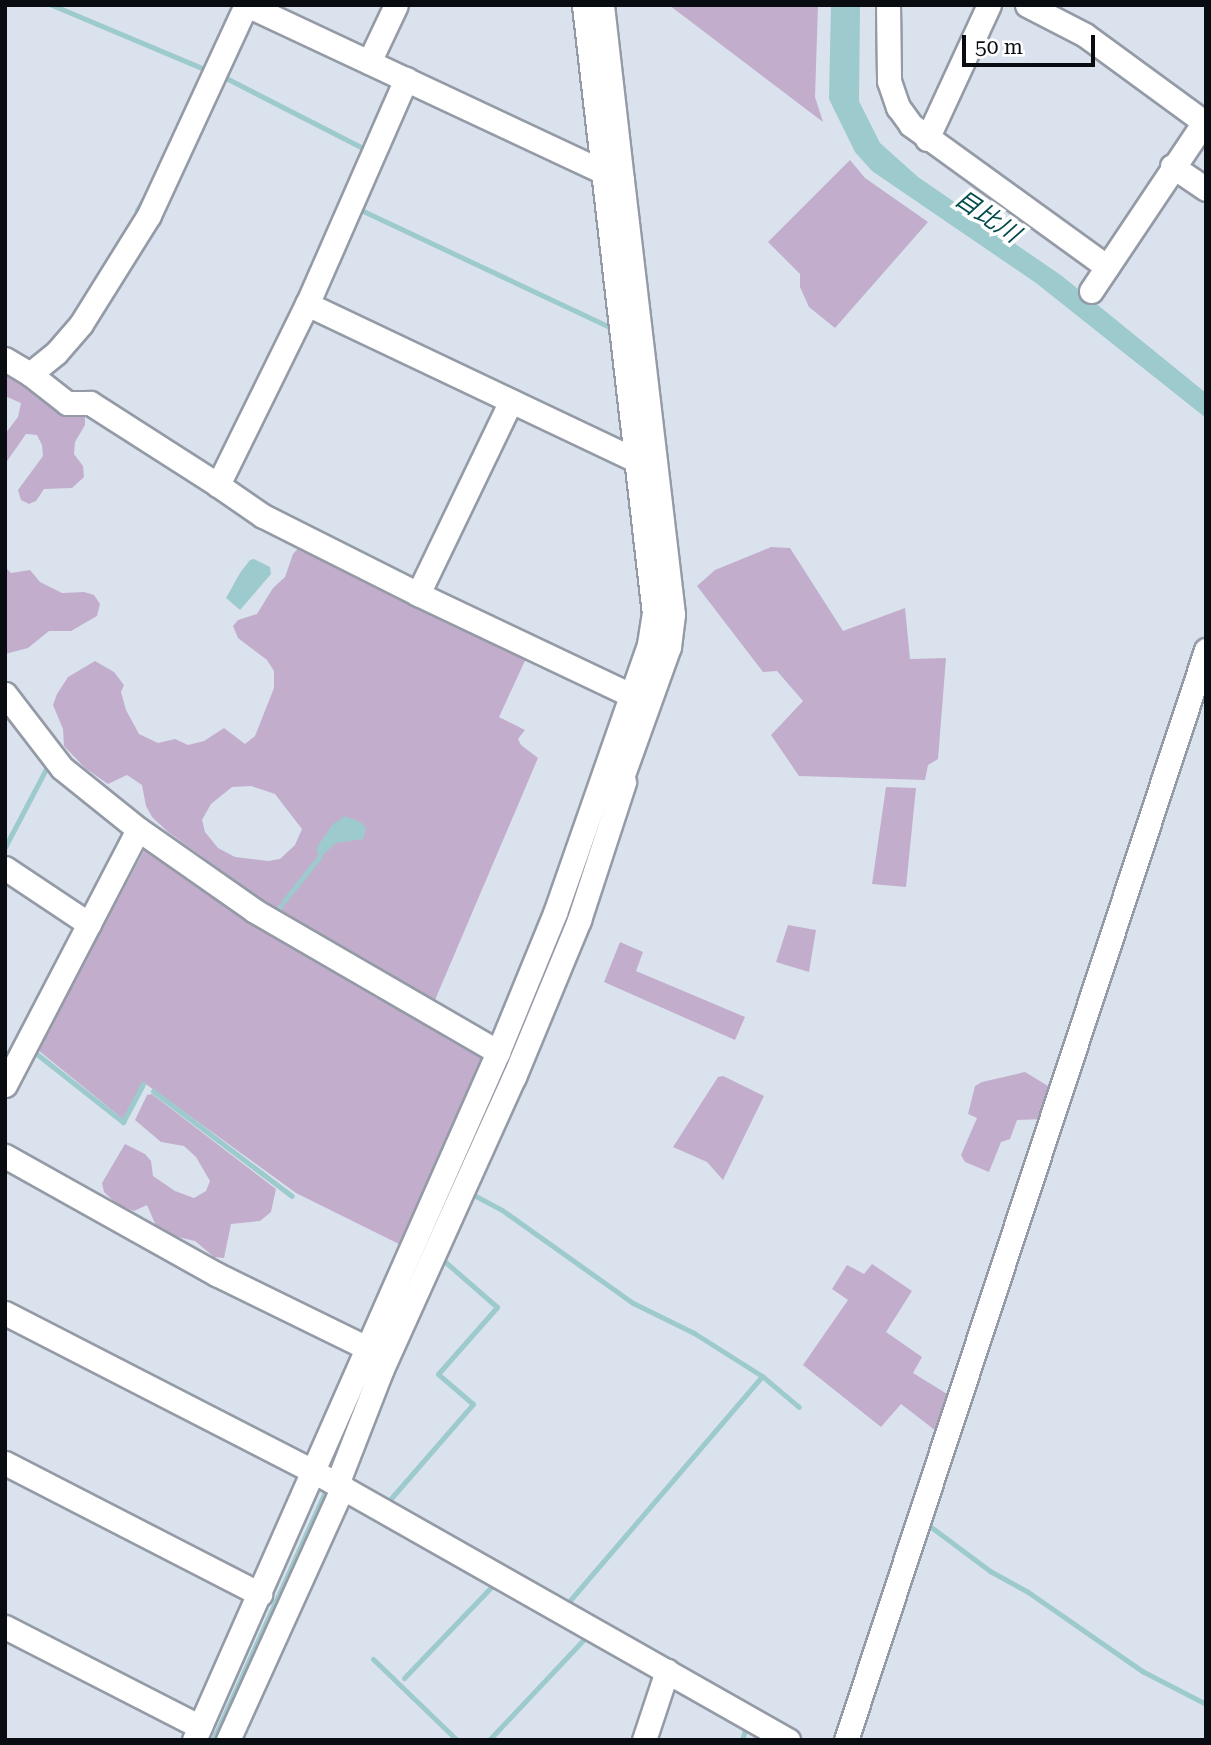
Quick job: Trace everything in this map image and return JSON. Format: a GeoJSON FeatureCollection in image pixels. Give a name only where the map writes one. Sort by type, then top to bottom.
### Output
{"type":"FeatureCollection","features":[{"type":"Feature","properties":{"kind":"street"},"geometry":{"type":"LineString","coordinates":[[30,374],[56,353],[81,324],[149,215],[247,5],[609,178]]}},
{"type":"Feature","properties":{"kind":"street"},"geometry":{"type":"LineString","coordinates":[[369,62],[396,5]]}},
{"type":"Feature","properties":{"kind":"street"},"geometry":{"type":"LineString","coordinates":[[228,1740],[340,1486],[381,1371],[514,1077],[579,919],[619,780],[669,647],[673,614],[584,5]]}},
{"type":"Feature","properties":{"kind":"street"},"geometry":{"type":"LineString","coordinates":[[5,1627],[197,1733],[369,1349],[498,1052],[555,913],[619,780],[631,695],[649,645],[654,614],[635,460],[609,178],[602,5]]}},
{"type":"Feature","properties":{"kind":"street"},"geometry":{"type":"LineString","coordinates":[[888,5],[889,82],[898,107],[927,139],[1107,267]]}},
{"type":"Feature","properties":{"kind":"street"},"geometry":{"type":"LineString","coordinates":[[927,139],[989,5]]}},
{"type":"Feature","properties":{"kind":"street"},"geometry":{"type":"LineString","coordinates":[[1027,5],[1084,36],[1205,121],[1172,166],[1091,291]]}},
{"type":"Feature","properties":{"kind":"street"},"geometry":{"type":"LineString","coordinates":[[218,485],[307,304],[405,79]]}},
{"type":"Feature","properties":{"kind":"street"},"geometry":{"type":"LineString","coordinates":[[1172,166],[1206,189]]}},
{"type":"Feature","properties":{"kind":"street"},"geometry":{"type":"LineString","coordinates":[[307,304],[635,460]]}},
{"type":"Feature","properties":{"kind":"street"},"geometry":{"type":"LineString","coordinates":[[5,359],[30,374],[67,403],[90,403],[263,516],[418,594],[631,695]]}},
{"type":"Feature","properties":{"kind":"street"},"geometry":{"type":"LineString","coordinates":[[418,594],[511,401]]}},
{"type":"Feature","properties":{"kind":"street"},"geometry":{"type":"LineString","coordinates":[[846,1740],[1206,650]]}},
{"type":"Feature","properties":{"kind":"street"},"geometry":{"type":"LineString","coordinates":[[5,694],[62,768],[138,829],[256,911],[498,1052]]}},
{"type":"Feature","properties":{"kind":"street"},"geometry":{"type":"LineString","coordinates":[[5,1085],[138,829]]}},
{"type":"Feature","properties":{"kind":"street"},"geometry":{"type":"LineString","coordinates":[[5,868],[89,924]]}},
{"type":"Feature","properties":{"kind":"street"},"geometry":{"type":"LineString","coordinates":[[5,1156],[216,1274],[369,1349]]}},
{"type":"Feature","properties":{"kind":"street"},"geometry":{"type":"LineString","coordinates":[[5,1313],[315,1472],[788,1740]]}},
{"type":"Feature","properties":{"kind":"street"},"geometry":{"type":"LineString","coordinates":[[5,1463],[260,1594]]}},
{"type":"Feature","properties":{"kind":"street"},"geometry":{"type":"LineString","coordinates":[[644,1740],[667,1671]]}},
{"type":"Feature","properties":{"kind":"shaded area"},"geometry":{"type":"Polygon","coordinates":[[[669,5],[818,5],[815,97],[823,122],[669,5]]]}},
{"type":"Feature","properties":{"kind":"shaded area"},"geometry":{"type":"Polygon","coordinates":[[[831,5],[860,5],[859,101],[880,143],[918,177],[1062,276],[1206,393],[1206,418],[1036,283],[872,171],[855,152],[829,99],[831,5]]]}},
{"type":"Feature","properties":{"kind":"shaded area"},"geometry":{"type":"Polygon","coordinates":[[[850,160],[865,178],[928,222],[835,328],[809,307],[800,287],[800,274],[768,242],[850,160]]]}},
{"type":"Feature","properties":{"kind":"shaded area"},"geometry":{"type":"Polygon","coordinates":[[[5,371],[85,413],[85,425],[75,442],[74,454],[83,466],[84,477],[72,488],[44,489],[36,501],[29,504],[21,500],[18,490],[43,456],[42,445],[37,435],[26,434],[5,464],[5,434],[18,417],[21,403],[5,396],[5,371]]]}},
{"type":"Feature","properties":{"kind":"shaded area"},"geometry":{"type":"Polygon","coordinates":[[[302,544],[529,652],[499,717],[525,730],[518,739],[521,745],[538,758],[435,1000],[265,902],[168,832],[152,817],[146,806],[142,785],[127,775],[108,784],[85,768],[64,746],[63,729],[53,705],[57,694],[68,677],[95,661],[114,672],[124,685],[121,692],[126,710],[139,734],[158,743],[175,739],[188,745],[204,741],[224,728],[245,744],[255,736],[274,688],[274,671],[267,660],[238,638],[233,626],[238,620],[257,614],[273,588],[285,577],[293,554],[302,544]],[[251,786],[232,787],[211,804],[202,820],[205,832],[218,848],[235,857],[268,861],[280,859],[295,845],[302,829],[275,794],[251,786]]]}},
{"type":"Feature","properties":{"kind":"shaded area"},"geometry":{"type":"Polygon","coordinates":[[[771,547],[790,548],[843,631],[905,608],[910,659],[946,658],[938,759],[928,765],[925,780],[799,776],[771,735],[803,701],[777,671],[763,672],[697,586],[715,570],[771,547]]]}},
{"type":"Feature","properties":{"kind":"shaded area"},"geometry":{"type":"Polygon","coordinates":[[[254,559],[270,567],[271,574],[240,610],[226,598],[240,573],[250,560],[254,559]]]}},
{"type":"Feature","properties":{"kind":"shaded area"},"geometry":{"type":"Polygon","coordinates":[[[5,567],[11,573],[30,570],[40,582],[62,593],[84,592],[94,595],[100,604],[97,616],[71,631],[49,631],[28,648],[5,654],[5,567]]]}},
{"type":"Feature","properties":{"kind":"shaded area"},"geometry":{"type":"Polygon","coordinates":[[[886,787],[916,788],[906,887],[872,884],[886,787]]]}},
{"type":"Feature","properties":{"kind":"shaded area"},"geometry":{"type":"Polygon","coordinates":[[[345,816],[362,823],[366,829],[363,839],[336,843],[323,855],[317,854],[317,847],[333,824],[345,816]]]}},
{"type":"Feature","properties":{"kind":"shaded area"},"geometry":{"type":"Polygon","coordinates":[[[147,845],[488,1055],[405,1247],[296,1193],[143,1082],[123,1119],[38,1050],[147,845]]]}},
{"type":"Feature","properties":{"kind":"shaded area"},"geometry":{"type":"Polygon","coordinates":[[[788,925],[816,930],[809,972],[776,962],[788,925]]]}},
{"type":"Feature","properties":{"kind":"shaded area"},"geometry":{"type":"Polygon","coordinates":[[[620,942],[643,952],[636,971],[745,1017],[735,1040],[604,982],[620,942]]]}},
{"type":"Feature","properties":{"kind":"shaded area"},"geometry":{"type":"Polygon","coordinates":[[[1025,1072],[1053,1089],[1043,1119],[1017,1120],[1010,1139],[1001,1142],[989,1172],[965,1162],[961,1155],[977,1118],[968,1114],[975,1086],[1025,1072]]]}},
{"type":"Feature","properties":{"kind":"shaded area"},"geometry":{"type":"Polygon","coordinates":[[[723,1076],[764,1096],[723,1180],[707,1162],[673,1147],[718,1077],[723,1076]]]}},
{"type":"Feature","properties":{"kind":"shaded area"},"geometry":{"type":"Polygon","coordinates":[[[152,1094],[276,1189],[271,1212],[260,1221],[231,1224],[224,1258],[214,1257],[195,1241],[169,1235],[157,1228],[147,1205],[134,1211],[118,1205],[104,1192],[102,1183],[125,1144],[145,1154],[151,1161],[153,1176],[175,1191],[194,1198],[206,1191],[210,1181],[196,1157],[184,1146],[161,1142],[135,1120],[147,1095],[152,1094]]]}},
{"type":"Feature","properties":{"kind":"shaded area"},"geometry":{"type":"Polygon","coordinates":[[[872,1264],[912,1291],[886,1332],[922,1357],[913,1373],[952,1397],[940,1434],[901,1404],[881,1427],[803,1365],[848,1300],[832,1289],[847,1265],[864,1274],[872,1264]]]}},
{"type":"Feature","properties":{"kind":"waterway"},"geometry":{"type":"LineString","coordinates":[[52,5],[207,70]]}},
{"type":"Feature","properties":{"kind":"waterway"},"geometry":{"type":"LineString","coordinates":[[226,78],[367,150]]}},
{"type":"Feature","properties":{"kind":"waterway"},"geometry":{"type":"LineString","coordinates":[[142,215],[137,210],[146,195]]}},
{"type":"Feature","properties":{"kind":"waterway"},"geometry":{"type":"LineString","coordinates":[[360,203],[361,210],[608,326],[612,332]]}},
{"type":"Feature","properties":{"kind":"waterway"},"geometry":{"type":"LineString","coordinates":[[5,847],[46,769]]}},
{"type":"Feature","properties":{"kind":"waterway"},"geometry":{"type":"LineString","coordinates":[[592,843],[601,816]]}},
{"type":"Feature","properties":{"kind":"waterway"},"geometry":{"type":"LineString","coordinates":[[284,901],[320,856]]}},
{"type":"Feature","properties":{"kind":"waterway"},"geometry":{"type":"LineString","coordinates":[[546,971],[573,902]]}},
{"type":"Feature","properties":{"kind":"waterway"},"geometry":{"type":"LineString","coordinates":[[276,914],[281,905]]}},
{"type":"Feature","properties":{"kind":"waterway"},"geometry":{"type":"LineString","coordinates":[[35,1048],[33,1051],[123,1122],[143,1084]]}},
{"type":"Feature","properties":{"kind":"waterway"},"geometry":{"type":"LineString","coordinates":[[477,1132],[512,1051]]}},
{"type":"Feature","properties":{"kind":"waterway"},"geometry":{"type":"LineString","coordinates":[[153,1091],[292,1196]]}},
{"type":"Feature","properties":{"kind":"waterway"},"geometry":{"type":"LineString","coordinates":[[470,1193],[502,1210],[633,1303],[694,1333],[762,1376],[799,1407]]}},
{"type":"Feature","properties":{"kind":"waterway"},"geometry":{"type":"LineString","coordinates":[[387,1503],[473,1404],[438,1374],[497,1307],[442,1259]]}},
{"type":"Feature","properties":{"kind":"waterway"},"geometry":{"type":"LineString","coordinates":[[566,1605],[762,1376]]}},
{"type":"Feature","properties":{"kind":"waterway"},"geometry":{"type":"LineString","coordinates":[[213,1740],[327,1488]]}},
{"type":"Feature","properties":{"kind":"waterway"},"geometry":{"type":"LineString","coordinates":[[927,1524],[990,1571],[1028,1592],[1142,1671],[1206,1704]]}},
{"type":"Feature","properties":{"kind":"waterway"},"geometry":{"type":"LineString","coordinates":[[404,1678],[496,1582]]}},
{"type":"Feature","properties":{"kind":"waterway"},"geometry":{"type":"LineString","coordinates":[[489,1740],[589,1634]]}},
{"type":"Feature","properties":{"kind":"waterway"},"geometry":{"type":"LineString","coordinates":[[373,1659],[457,1740]]}},
{"type":"Feature","properties":{"kind":"waterway"},"geometry":{"type":"LineString","coordinates":[[742,1740],[747,1724]]}},
{"type":"Feature","properties":{"kind":"water label","name":"目比川"},"geometry":{"type":"Point","coordinates":[987,217]}}]}
